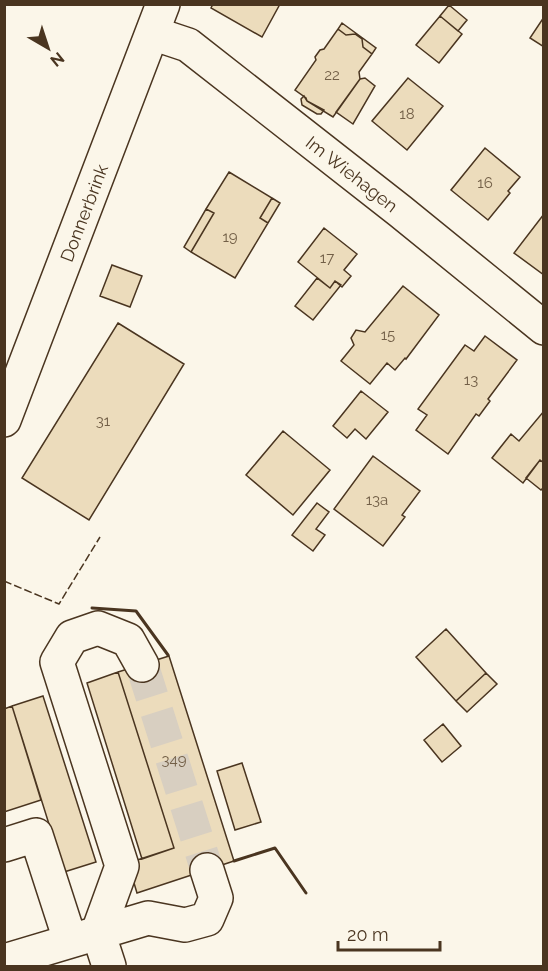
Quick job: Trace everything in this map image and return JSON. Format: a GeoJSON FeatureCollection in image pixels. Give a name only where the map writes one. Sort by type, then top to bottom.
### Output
{"type":"FeatureCollection","features":[{"type":"Feature","properties":{"kind":"street","name":"Im Wiehagen"},"geometry":{"type":"LineString","coordinates":[[158,19],[543,328]]}},
{"type":"Feature","properties":{"kind":"street","name":"Donnerbrink"},"geometry":{"type":"LineString","coordinates":[[4,420],[158,19]]}},
{"type":"Feature","properties":{"kind":"street"},"geometry":{"type":"LineString","coordinates":[[84,936],[122,866],[57,663],[72,637],[98,628],[128,640],[142,665]]}},
{"type":"Feature","properties":{"kind":"street"},"geometry":{"type":"LineString","coordinates":[[4,845],[36,835],[84,936],[109,966]]}},
{"type":"Feature","properties":{"kind":"street"},"geometry":{"type":"LineString","coordinates":[[4,961],[148,918],[185,925],[207,919],[216,898],[207,870]]}},
{"type":"Feature","properties":{"kind":"building"},"geometry":{"type":"Polygon","coordinates":[[[213,4],[280,4],[262,37],[211,8],[213,4]]]}},
{"type":"Feature","properties":{"kind":"building"},"geometry":{"type":"Polygon","coordinates":[[[449,5],[467,20],[458,31],[440,16],[449,5]]]}},
{"type":"Feature","properties":{"kind":"building"},"geometry":{"type":"Polygon","coordinates":[[[440,16],[462,34],[439,63],[416,45],[440,16]]]}},
{"type":"Feature","properties":{"kind":"building"},"geometry":{"type":"Polygon","coordinates":[[[544,17],[544,47],[530,38],[544,17]]]}},
{"type":"Feature","properties":{"kind":"building"},"geometry":{"type":"Polygon","coordinates":[[[342,23],[376,48],[372,54],[363,47],[362,39],[355,34],[346,35],[338,29],[342,23]]]}},
{"type":"Feature","properties":{"kind":"building"},"geometry":{"type":"Polygon","coordinates":[[[338,29],[346,35],[355,34],[362,39],[363,47],[372,54],[359,72],[360,79],[333,117],[307,101],[295,90],[316,60],[315,57],[320,50],[324,49],[338,29]]]}},
{"type":"Feature","properties":{"kind":"building"},"geometry":{"type":"Polygon","coordinates":[[[365,78],[375,86],[353,124],[336,112],[360,79],[365,78]]]}},
{"type":"Feature","properties":{"kind":"building"},"geometry":{"type":"Polygon","coordinates":[[[408,78],[443,106],[407,150],[372,121],[408,78]]]}},
{"type":"Feature","properties":{"kind":"building"},"geometry":{"type":"Polygon","coordinates":[[[304,96],[307,101],[324,110],[321,114],[302,105],[301,99],[304,96]]]}},
{"type":"Feature","properties":{"kind":"building"},"geometry":{"type":"Polygon","coordinates":[[[485,148],[520,177],[488,220],[451,190],[485,148]]]}},
{"type":"Feature","properties":{"kind":"building"},"geometry":{"type":"Polygon","coordinates":[[[229,172],[272,198],[260,218],[268,223],[235,278],[191,252],[214,213],[206,209],[229,172]]]}},
{"type":"Feature","properties":{"kind":"building"},"geometry":{"type":"Polygon","coordinates":[[[272,198],[280,203],[268,223],[260,218],[272,198]]]}},
{"type":"Feature","properties":{"kind":"building"},"geometry":{"type":"Polygon","coordinates":[[[206,209],[214,213],[191,252],[184,247],[206,209]]]}},
{"type":"Feature","properties":{"kind":"building"},"geometry":{"type":"Polygon","coordinates":[[[544,214],[544,275],[514,253],[544,214]]]}},
{"type":"Feature","properties":{"kind":"building"},"geometry":{"type":"Polygon","coordinates":[[[324,228],[357,254],[344,270],[351,276],[342,287],[335,281],[330,288],[298,262],[324,228]]]}},
{"type":"Feature","properties":{"kind":"building"},"geometry":{"type":"Polygon","coordinates":[[[112,265],[142,276],[130,307],[100,296],[112,265]]]}},
{"type":"Feature","properties":{"kind":"building"},"geometry":{"type":"Polygon","coordinates":[[[317,278],[330,288],[335,281],[341,285],[313,320],[295,306],[317,278]]]}},
{"type":"Feature","properties":{"kind":"building"},"geometry":{"type":"Polygon","coordinates":[[[403,286],[439,315],[395,370],[387,363],[370,384],[341,361],[354,345],[351,338],[356,330],[365,332],[403,286]]]}},
{"type":"Feature","properties":{"kind":"building"},"geometry":{"type":"Polygon","coordinates":[[[118,323],[184,364],[89,520],[22,478],[118,323]]]}},
{"type":"Feature","properties":{"kind":"building"},"geometry":{"type":"Polygon","coordinates":[[[485,336],[517,360],[488,399],[490,401],[479,416],[476,414],[448,454],[416,430],[427,415],[418,409],[465,345],[474,351],[485,336]]]}},
{"type":"Feature","properties":{"kind":"building"},"geometry":{"type":"Polygon","coordinates":[[[361,391],[388,412],[366,439],[355,429],[347,438],[333,426],[361,391]]]}},
{"type":"Feature","properties":{"kind":"building"},"geometry":{"type":"Polygon","coordinates":[[[544,411],[544,463],[540,460],[523,483],[492,458],[511,434],[519,441],[544,411]]]}},
{"type":"Feature","properties":{"kind":"building"},"geometry":{"type":"Polygon","coordinates":[[[283,431],[330,470],[293,515],[246,475],[283,431]]]}},
{"type":"Feature","properties":{"kind":"building"},"geometry":{"type":"Polygon","coordinates":[[[373,456],[420,491],[402,515],[405,517],[383,546],[334,509],[373,456]]]}},
{"type":"Feature","properties":{"kind":"building"},"geometry":{"type":"Polygon","coordinates":[[[540,460],[544,463],[544,487],[541,490],[526,478],[540,460]]]}},
{"type":"Feature","properties":{"kind":"building"},"geometry":{"type":"Polygon","coordinates":[[[317,503],[329,512],[316,529],[325,535],[313,551],[292,535],[317,503]]]}},
{"type":"Feature","properties":{"kind":"building"},"geometry":{"type":"Polygon","coordinates":[[[446,629],[486,673],[456,701],[416,657],[446,629]]]}},
{"type":"Feature","properties":{"kind":"building"},"geometry":{"type":"Polygon","coordinates":[[[169,656],[234,861],[137,893],[128,863],[174,848],[118,672],[169,656]]]}},
{"type":"Feature","properties":{"kind":"building"},"geometry":{"type":"Polygon","coordinates":[[[118,672],[174,848],[142,859],[87,683],[118,672]]]}},
{"type":"Feature","properties":{"kind":"building"},"geometry":{"type":"Polygon","coordinates":[[[486,673],[497,684],[467,712],[456,701],[486,673]]]}},
{"type":"Feature","properties":{"kind":"building"},"geometry":{"type":"Polygon","coordinates":[[[43,696],[96,862],[64,872],[12,706],[43,696]]]}},
{"type":"Feature","properties":{"kind":"building"},"geometry":{"type":"Polygon","coordinates":[[[12,706],[41,800],[4,812],[4,709],[12,706]]]}},
{"type":"Feature","properties":{"kind":"building"},"geometry":{"type":"Polygon","coordinates":[[[443,724],[461,746],[442,762],[424,740],[443,724]]]}},
{"type":"Feature","properties":{"kind":"building"},"geometry":{"type":"Polygon","coordinates":[[[242,763],[261,822],[235,830],[217,771],[242,763]]]}},
{"type":"Feature","properties":{"kind":"tunnel"},"geometry":{"type":"LineString","coordinates":[[142,665],[207,870]]}},
{"type":"Feature","properties":{"kind":"fence"},"geometry":{"type":"LineString","coordinates":[[4,581],[59,604],[100,537]]}},
{"type":"Feature","properties":{"kind":"wall"},"geometry":{"type":"LineString","coordinates":[[92,608],[136,611],[168,655]]}},
{"type":"Feature","properties":{"kind":"wall"},"geometry":{"type":"LineString","coordinates":[[234,861],[275,848],[306,893]]}}]}
